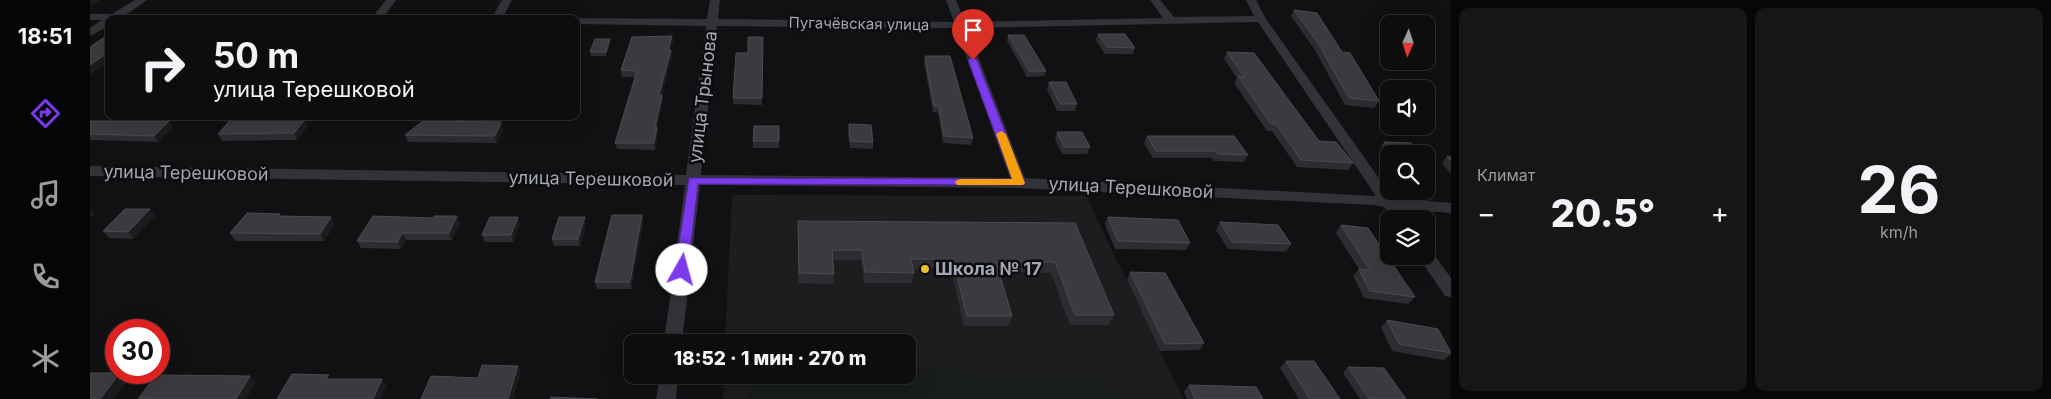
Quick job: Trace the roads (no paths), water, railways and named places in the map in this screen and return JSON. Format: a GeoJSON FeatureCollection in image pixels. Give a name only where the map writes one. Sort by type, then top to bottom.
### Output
{"type":"FeatureCollection","features":[{"type":"Feature","properties":{"kind":"street"},"geometry":{"type":"LineString","coordinates":[[118,15],[142,0]]}},
{"type":"Feature","properties":{"kind":"street"},"geometry":{"type":"LineString","coordinates":[[379,15],[391,0]]}},
{"type":"Feature","properties":{"kind":"street"},"geometry":{"type":"LineString","coordinates":[[498,15],[507,0]]}},
{"type":"Feature","properties":{"kind":"street","name":"улица Трынова"},"geometry":{"type":"LineString","coordinates":[[674,334],[715,0]]}},
{"type":"Feature","properties":{"kind":"street"},"geometry":{"type":"LineString","coordinates":[[950,0],[1019,183]]}},
{"type":"Feature","properties":{"kind":"street"},"geometry":{"type":"LineString","coordinates":[[1155,0],[1171,21]]}},
{"type":"Feature","properties":{"kind":"street"},"geometry":{"type":"LineString","coordinates":[[1251,0],[1261,19],[1394,210]]}},
{"type":"Feature","properties":{"kind":"street"},"geometry":{"type":"LineString","coordinates":[[90,17],[105,18]]}},
{"type":"Feature","properties":{"kind":"street","name":"Пугачёвская улица"},"geometry":{"type":"LineString","coordinates":[[580,21],[960,25],[1261,19]]}},
{"type":"Feature","properties":{"kind":"street"},"geometry":{"type":"LineString","coordinates":[[90,33],[105,23]]}},
{"type":"Feature","properties":{"kind":"street","name":"улица Терешковой"},"geometry":{"type":"LineString","coordinates":[[90,171],[1019,183],[1373,200],[1451,208]]}},
{"type":"Feature","properties":{"kind":"street"},"geometry":{"type":"LineString","coordinates":[[1432,265],[1451,291]]}},
{"type":"Feature","properties":{"kind":"street"},"geometry":{"type":"LineString","coordinates":[[666,399],[668,384]]}},
{"type":"Feature","properties":{"kind":"place","name":"Школа № 17"},"geometry":{"type":"Point","coordinates":[925,269]}}]}
